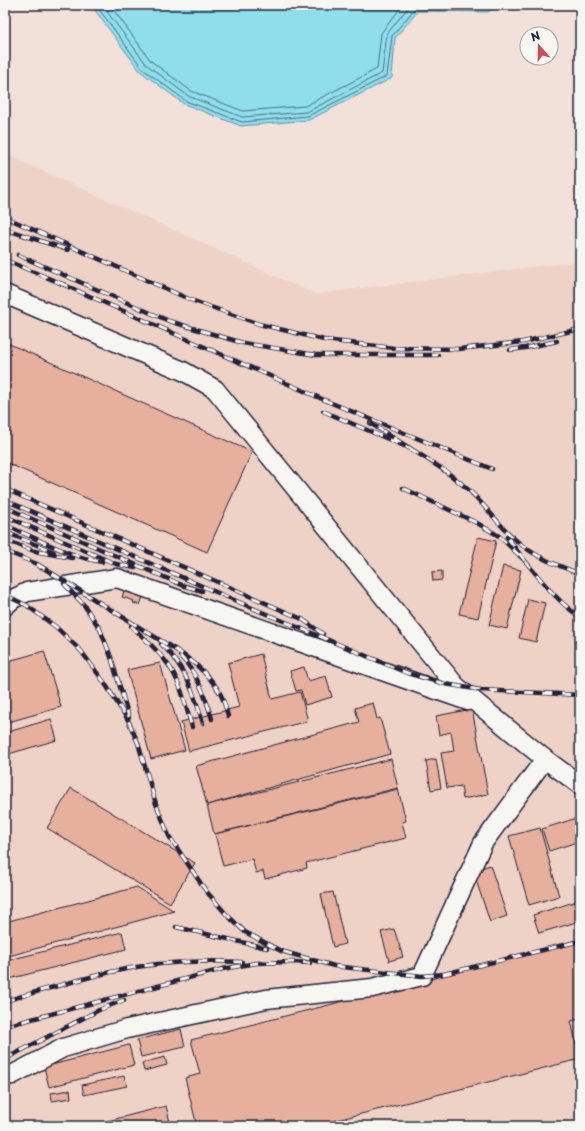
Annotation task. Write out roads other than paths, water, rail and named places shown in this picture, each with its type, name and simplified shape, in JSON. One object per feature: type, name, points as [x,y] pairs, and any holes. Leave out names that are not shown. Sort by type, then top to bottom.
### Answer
[{"type":"lane","points":[[5,294],[183,371],[215,389],[456,686],[545,759],[580,785]]},
{"type":"lane","points":[[5,606],[13,599],[27,592],[117,578],[479,704]]},
{"type":"lane","points":[[5,1076],[12,1075],[63,1048],[127,1029],[266,999],[372,988],[422,976],[483,843],[545,759]]},
{"type":"water","points":[[91,5],[498,5],[488,12],[418,11],[395,38],[392,78],[309,120],[241,126],[184,104],[140,71]]},
{"type":"railway","points":[[5,217],[191,300],[259,324],[324,340],[394,348],[459,349],[523,342],[580,329]]},
{"type":"railway","points":[[5,229],[68,250]]},
{"type":"railway","points":[[18,255],[169,321],[243,343],[316,355],[438,355]]},
{"type":"railway","points":[[5,260],[65,285]]},
{"type":"railway","points":[[60,283],[329,402],[492,469]]},
{"type":"railway","points":[[510,350],[557,341]]},
{"type":"railway","points":[[323,411],[411,449],[370,423]]},
{"type":"railway","points":[[411,449],[444,470],[463,485],[507,532],[523,546],[543,558],[580,574]]},
{"type":"railway","points":[[403,488],[477,523],[499,536],[525,561],[507,537]]},
{"type":"railway","points":[[5,489],[302,619],[323,634]]},
{"type":"railway","points":[[5,500],[257,610],[407,673],[445,684],[481,690],[580,695]]},
{"type":"railway","points":[[5,507],[182,585],[202,591]]},
{"type":"railway","points":[[5,516],[116,564],[135,568]]},
{"type":"railway","points":[[5,525],[77,556],[102,562]]},
{"type":"railway","points":[[5,532],[54,552]]},
{"type":"railway","points":[[5,540],[34,551],[72,558]]},
{"type":"railway","points":[[5,551],[37,564],[41,568]]},
{"type":"railway","points":[[525,561],[557,598],[580,617]]},
{"type":"railway","points":[[37,564],[189,659],[207,675],[217,688],[228,716]]},
{"type":"railway","points":[[64,584],[84,605],[100,629],[111,657],[129,717]]},
{"type":"railway","points":[[5,595],[26,605],[56,627],[81,651],[104,682],[128,720],[138,743],[156,804],[169,836],[206,891],[227,915],[245,932],[281,951],[334,966],[422,976],[444,974],[580,941]]},
{"type":"railway","points":[[131,626],[158,652],[171,669],[181,690],[192,727]]},
{"type":"railway","points":[[161,644],[177,662],[188,680],[203,723]]},
{"type":"railway","points":[[180,656],[192,670],[204,694],[212,719]]},
{"type":"railway","points":[[176,927],[267,948]]},
{"type":"railway","points":[[5,1001],[85,978],[144,966],[176,962],[242,962]]},
{"type":"railway","points":[[5,1026],[223,969],[256,963],[310,963]]},
{"type":"railway","points":[[5,1059],[99,1010],[124,1000]]}]
